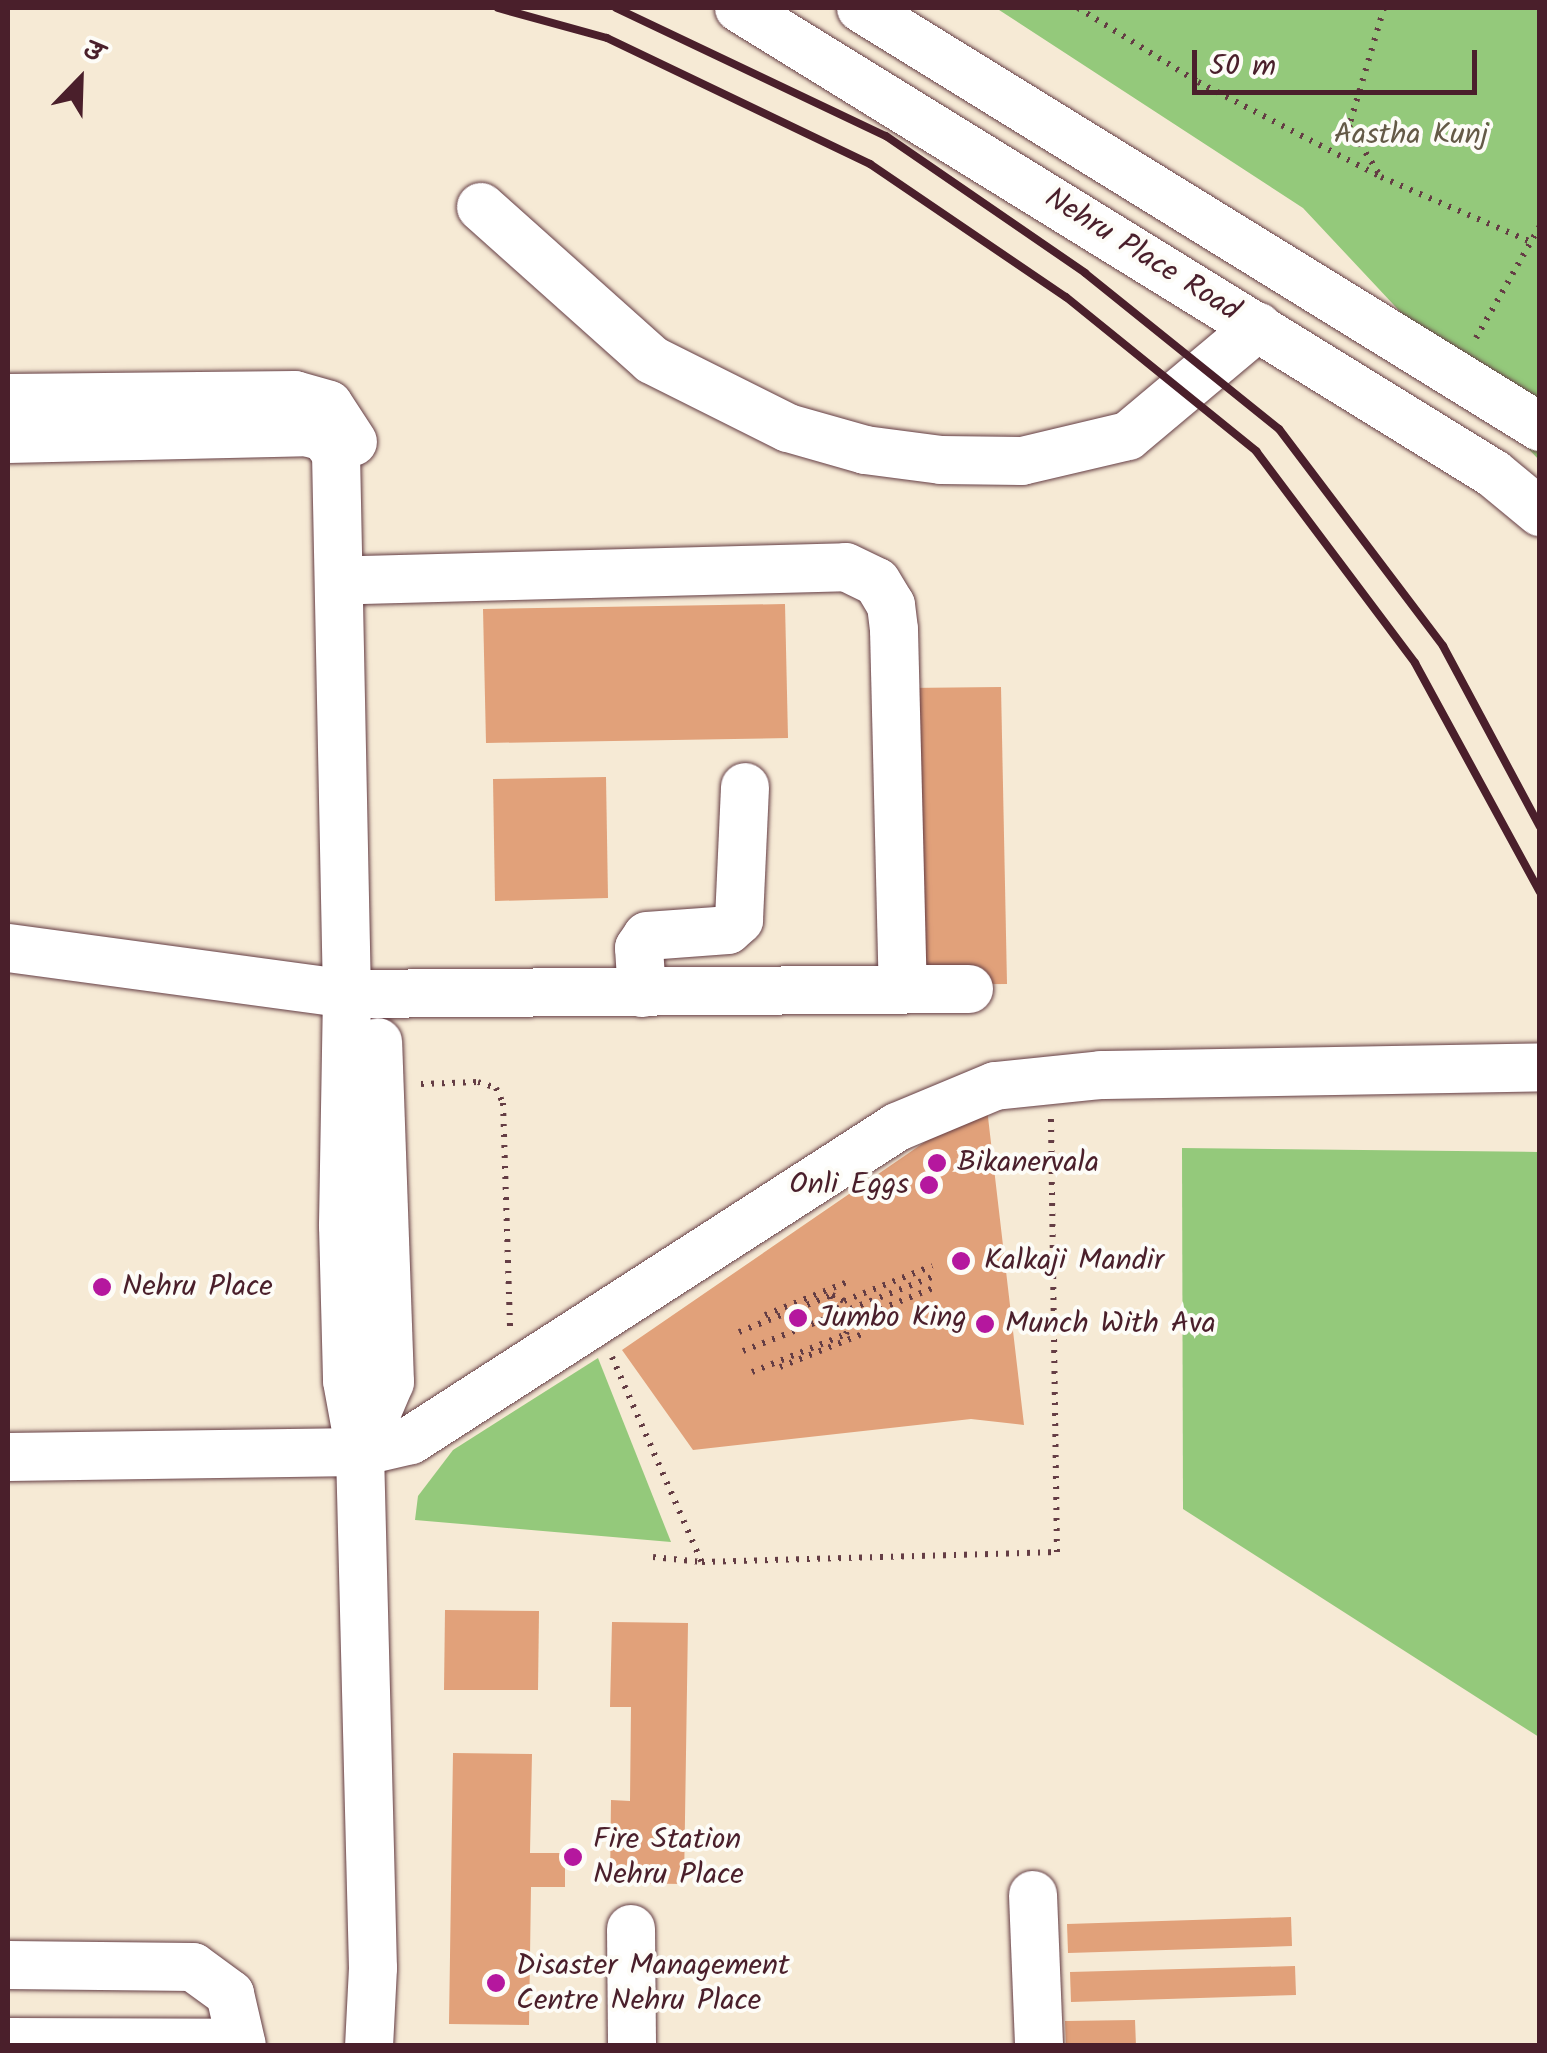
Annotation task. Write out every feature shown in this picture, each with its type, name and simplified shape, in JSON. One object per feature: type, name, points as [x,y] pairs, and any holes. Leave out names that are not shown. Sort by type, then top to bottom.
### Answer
[{"type":"street","name":"Nehru Place Road","points":[[739,8],[1494,474],[1540,512]]},
{"type":"street","points":[[860,8],[1540,427]]},
{"type":"street","points":[[481,207],[652,360],[788,428],[865,450],[941,460],[1022,461],[1128,436],[1258,327]]},
{"type":"street","points":[[8,398],[295,395],[329,405],[347,426],[360,462],[362,995],[342,1226],[347,1381],[360,1452],[374,1968],[369,2046]]},
{"type":"street","points":[[8,439],[306,432],[324,437],[336,453],[362,995],[380,1116],[390,1382],[360,1452]]},
{"type":"street","points":[[362,580],[846,567],[876,582],[891,605],[894,630],[903,989]]},
{"type":"street","points":[[642,992],[639,948],[647,936],[728,930],[739,920],[745,787]]},
{"type":"street","points":[[8,948],[362,995],[969,989]]},
{"type":"street","points":[[8,1457],[360,1452],[411,1440],[594,1316],[898,1127],[952,1099],[1051,1079],[1540,1067]]},
{"type":"street","points":[[1033,1895],[1040,2046]]},
{"type":"street","points":[[631,1929],[632,2046]]},
{"type":"street","points":[[8,1965],[193,1967],[230,1994],[241,2044],[8,2042]]},
{"type":"path","points":[[1078,8],[1198,82],[1381,176],[1531,242]]},
{"type":"path","points":[[1381,176],[1349,126],[1384,8]]},
{"type":"path","points":[[1456,374],[1540,226]]},
{"type":"path","points":[[652,1556],[702,1562],[1058,1552],[1051,1079]]},
{"type":"path","points":[[380,1116],[405,1085],[478,1082],[496,1088],[502,1103],[512,1374]]},
{"type":"path","points":[[739,1332],[829,1296],[844,1301],[932,1266]]},
{"type":"path","points":[[743,1351],[934,1276]]},
{"type":"path","points":[[765,1316],[852,1280]]},
{"type":"path","points":[[752,1372],[842,1335],[851,1322],[938,1286]]},
{"type":"path","points":[[829,1296],[839,1314],[842,1335]]},
{"type":"path","points":[[594,1316],[702,1562]]},
{"type":"path","points":[[780,1367],[867,1332]]},
{"type":"green space","name":"Aastha Kunj","points":[[996,8],[1539,8],[1539,460],[1303,208]]},
{"type":"green space","points":[[1182,1148],[1539,1152],[1539,1737],[1183,1509]]},
{"type":"green space","points":[[598,1358],[671,1542],[415,1520],[418,1496],[453,1450]]},
{"type":"building","points":[[785,604],[788,738],[486,743],[483,609]]},
{"type":"building","points":[[1001,687],[1007,984],[912,985],[906,688]]},
{"type":"building","points":[[606,777],[608,898],[495,901],[493,779]]},
{"type":"building","points":[[986,1100],[1024,1425],[971,1419],[693,1450],[622,1350]]},
{"type":"building","points":[[445,1610],[539,1611],[538,1690],[444,1690]]},
{"type":"building","points":[[612,1622],[688,1623],[684,1884],[610,1883],[611,1800],[630,1801],[631,1707],[610,1707]]},
{"type":"building","points":[[453,1753],[532,1754],[530,1853],[565,1853],[565,1887],[531,1887],[529,2025],[449,2024]]},
{"type":"building","points":[[1291,1917],[1292,1946],[1068,1953],[1067,1924]]},
{"type":"building","points":[[1295,1966],[1296,1995],[1071,2002],[1070,1972]]},
{"type":"building","points":[[1135,2020],[1136,2046],[1066,2046],[1065,2021]]},
{"type":"railway","points":[[498,8],[607,38],[870,164],[1066,297],[1256,451],[1415,663],[1540,892]]},
{"type":"railway","points":[[616,8],[886,136],[1085,273],[1279,429],[1443,646],[1540,827]]},
{"type":"place","name":"Bikanervala","points":[[937,1163]]},
{"type":"place","name":"Onli Eggs","points":[[929,1185]]},
{"type":"place","name":"Kalkaji Mandir","points":[[961,1261]]},
{"type":"place","name":"Nehru Place","points":[[102,1287]]},
{"type":"place","name":"Jumbo King","points":[[798,1318]]},
{"type":"place","name":"Munch With Ava","points":[[985,1324]]},
{"type":"place","name":"Fire Station Nehru Place","points":[[573,1857]]},
{"type":"place","name":"Disaster Management Centre Nehru Place","points":[[496,1983]]}]
